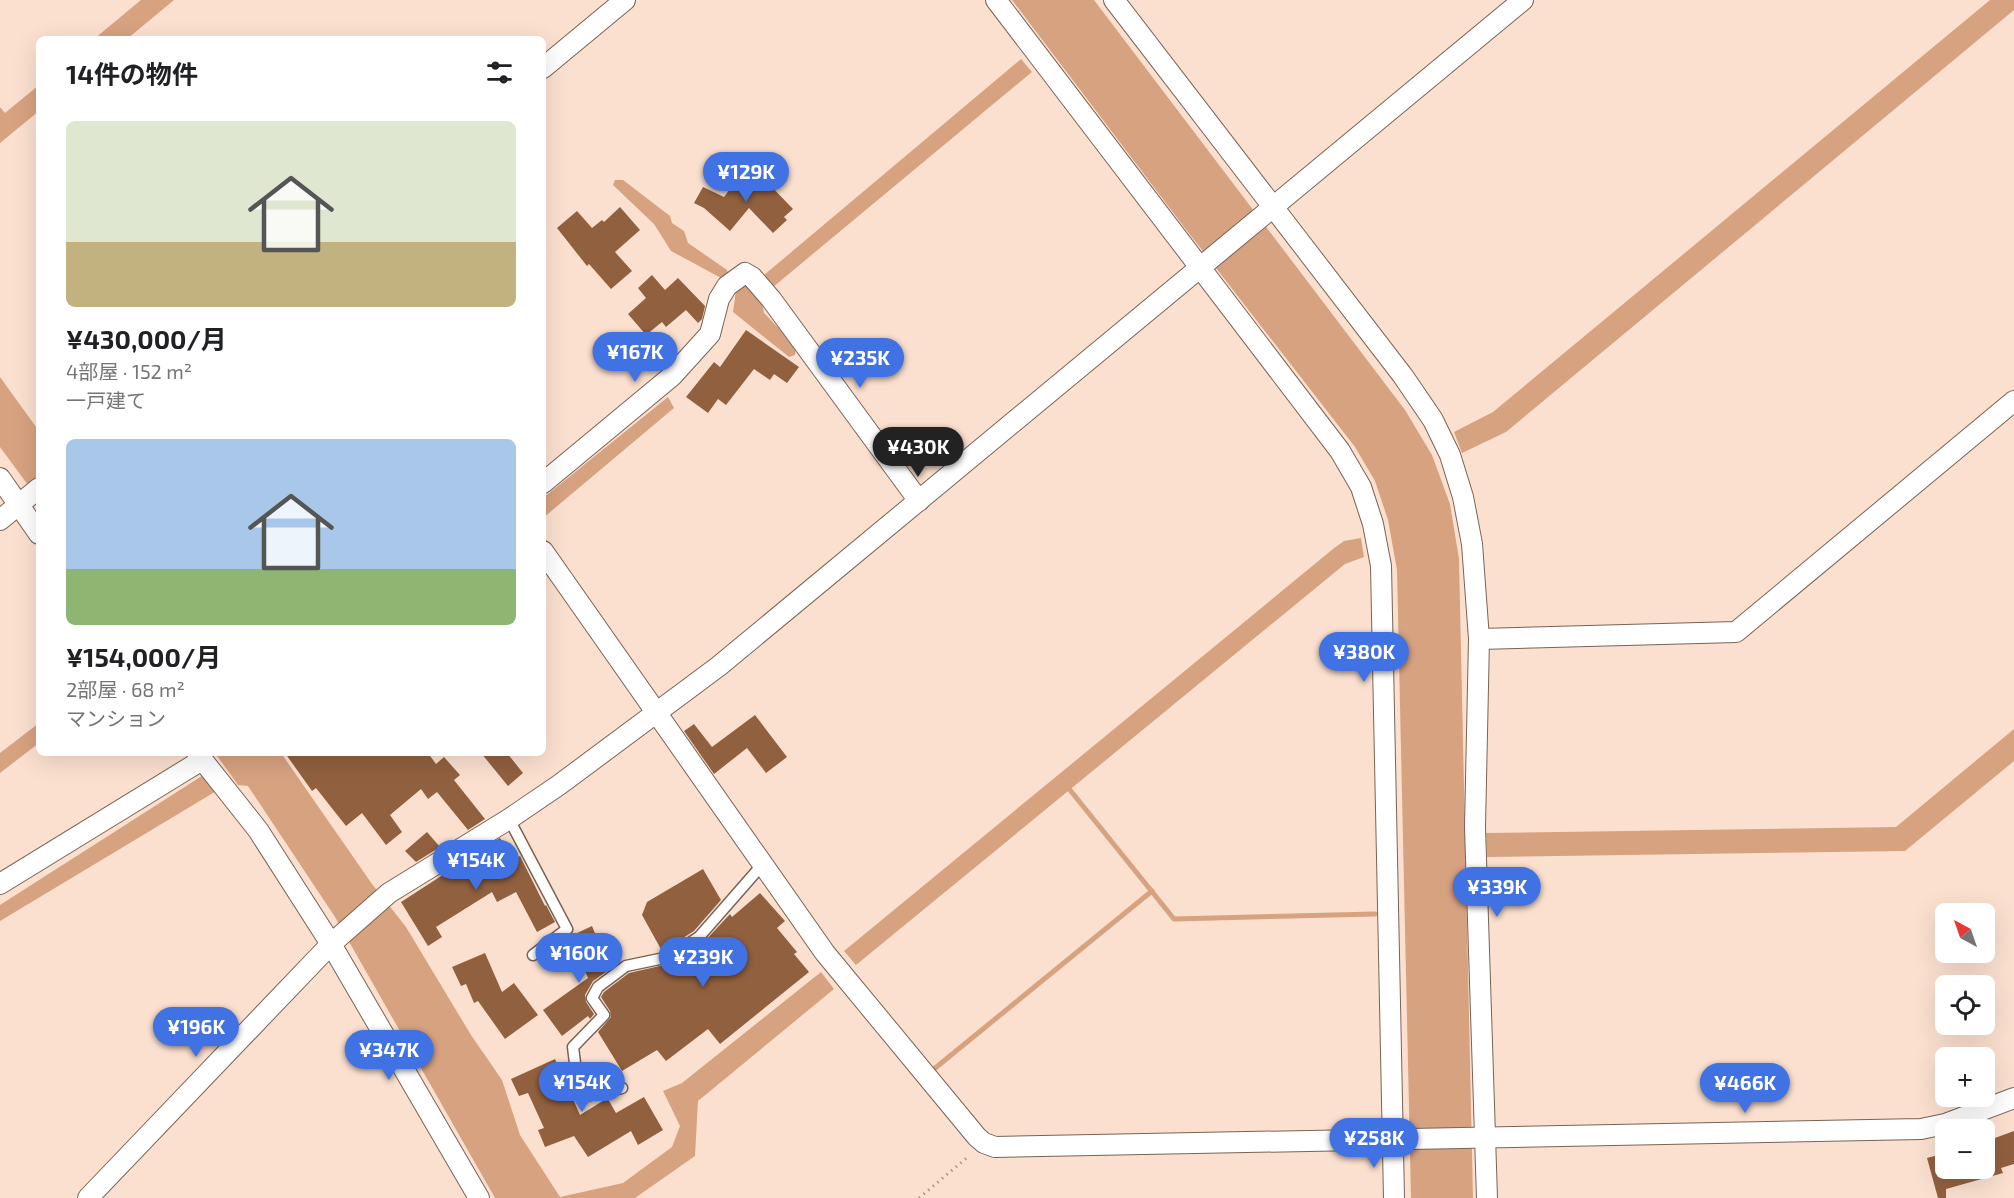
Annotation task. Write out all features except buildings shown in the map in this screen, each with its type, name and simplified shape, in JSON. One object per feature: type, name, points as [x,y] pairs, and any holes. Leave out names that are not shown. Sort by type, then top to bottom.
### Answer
[{"type":"street","points":[[546,66],[625,0]]},
{"type":"street","points":[[996,0],[1204,265],[1340,451],[1361,487],[1373,524],[1381,566],[1396,1140],[1394,1198]]},
{"type":"street","points":[[1114,0],[1267,212],[1403,376],[1433,420],[1450,456],[1463,497],[1472,543],[1479,639],[1475,827],[1481,1138],[1487,1198]]},
{"type":"street","points":[[88,1198],[335,941],[389,893],[559,785],[719,666],[1522,0]]},
{"type":"street","points":[[546,481],[672,376],[710,334],[719,299],[738,280],[771,299],[919,501]]},
{"type":"street","points":[[1479,639],[1736,632],[2014,401]]},
{"type":"street","points":[[0,478],[29,496],[36,523]]},
{"type":"street","points":[[0,520],[29,496]]},
{"type":"street","points":[[546,555],[825,953],[984,1143],[995,1147],[1921,1129],[1945,1124],[2014,1098]]},
{"type":"street","points":[[0,884],[199,756],[258,830],[335,941],[479,1198]]},
{"type":"lane","points":[[508,819],[567,929],[533,955]]},
{"type":"lane","points":[[622,1088],[590,1095],[576,1071],[573,1047],[604,1015],[592,998],[598,987],[626,966],[669,957],[699,937],[762,865]]},
{"type":"path","points":[[919,1198],[984,1143]]},
{"type":"shaded area","points":[[141,0],[174,0],[131,36],[98,36]]},
{"type":"shaded area","points":[[1012,0],[1094,0],[1405,410],[1432,455],[1450,504],[1459,559],[1473,1198],[1411,1198],[1397,570],[1388,520],[1375,481],[1355,447]]},
{"type":"shaded area","points":[[1990,0],[2014,0],[2014,10],[1506,432],[1462,453],[1454,432],[1493,412]]},
{"type":"shaded area","points":[[1021,59],[1032,72],[761,297],[764,313],[796,346],[795,355],[789,357],[733,312],[736,290],[723,279],[671,251],[654,224],[613,185],[615,180],[623,180],[670,216],[672,223],[684,231],[688,243],[727,270],[733,279],[751,286]]},
{"type":"shaded area","points":[[36,87],[36,113],[0,143],[0,107],[5,113]]},
{"type":"shaded area","points":[[0,377],[36,427],[36,496],[0,447]]},
{"type":"shaded area","points":[[668,397],[674,408],[546,515],[546,496]]},
{"type":"shaded area","points":[[1361,538],[1364,557],[1345,564],[856,965],[844,951],[1333,549],[1344,541]]},
{"type":"shaded area","points":[[36,725],[36,745],[0,773],[0,753]]},
{"type":"shaded area","points":[[2014,729],[2014,761],[1905,851],[1487,857],[1486,833],[1896,827]]},
{"type":"shaded area","points":[[217,756],[283,756],[372,884],[406,927],[471,1035],[502,1080],[520,1135],[560,1197],[623,1183],[672,1147],[680,1126],[663,1091],[682,1083],[821,972],[834,989],[698,1101],[695,1156],[635,1198],[495,1198],[335,917],[248,786],[238,785]]},
{"type":"shaded area","points":[[205,774],[218,790],[0,921],[0,905]]},
{"type":"waterway","points":[[1066,785],[1174,919],[1375,914]]},
{"type":"waterway","points":[[934,1069],[1152,891]]}]
